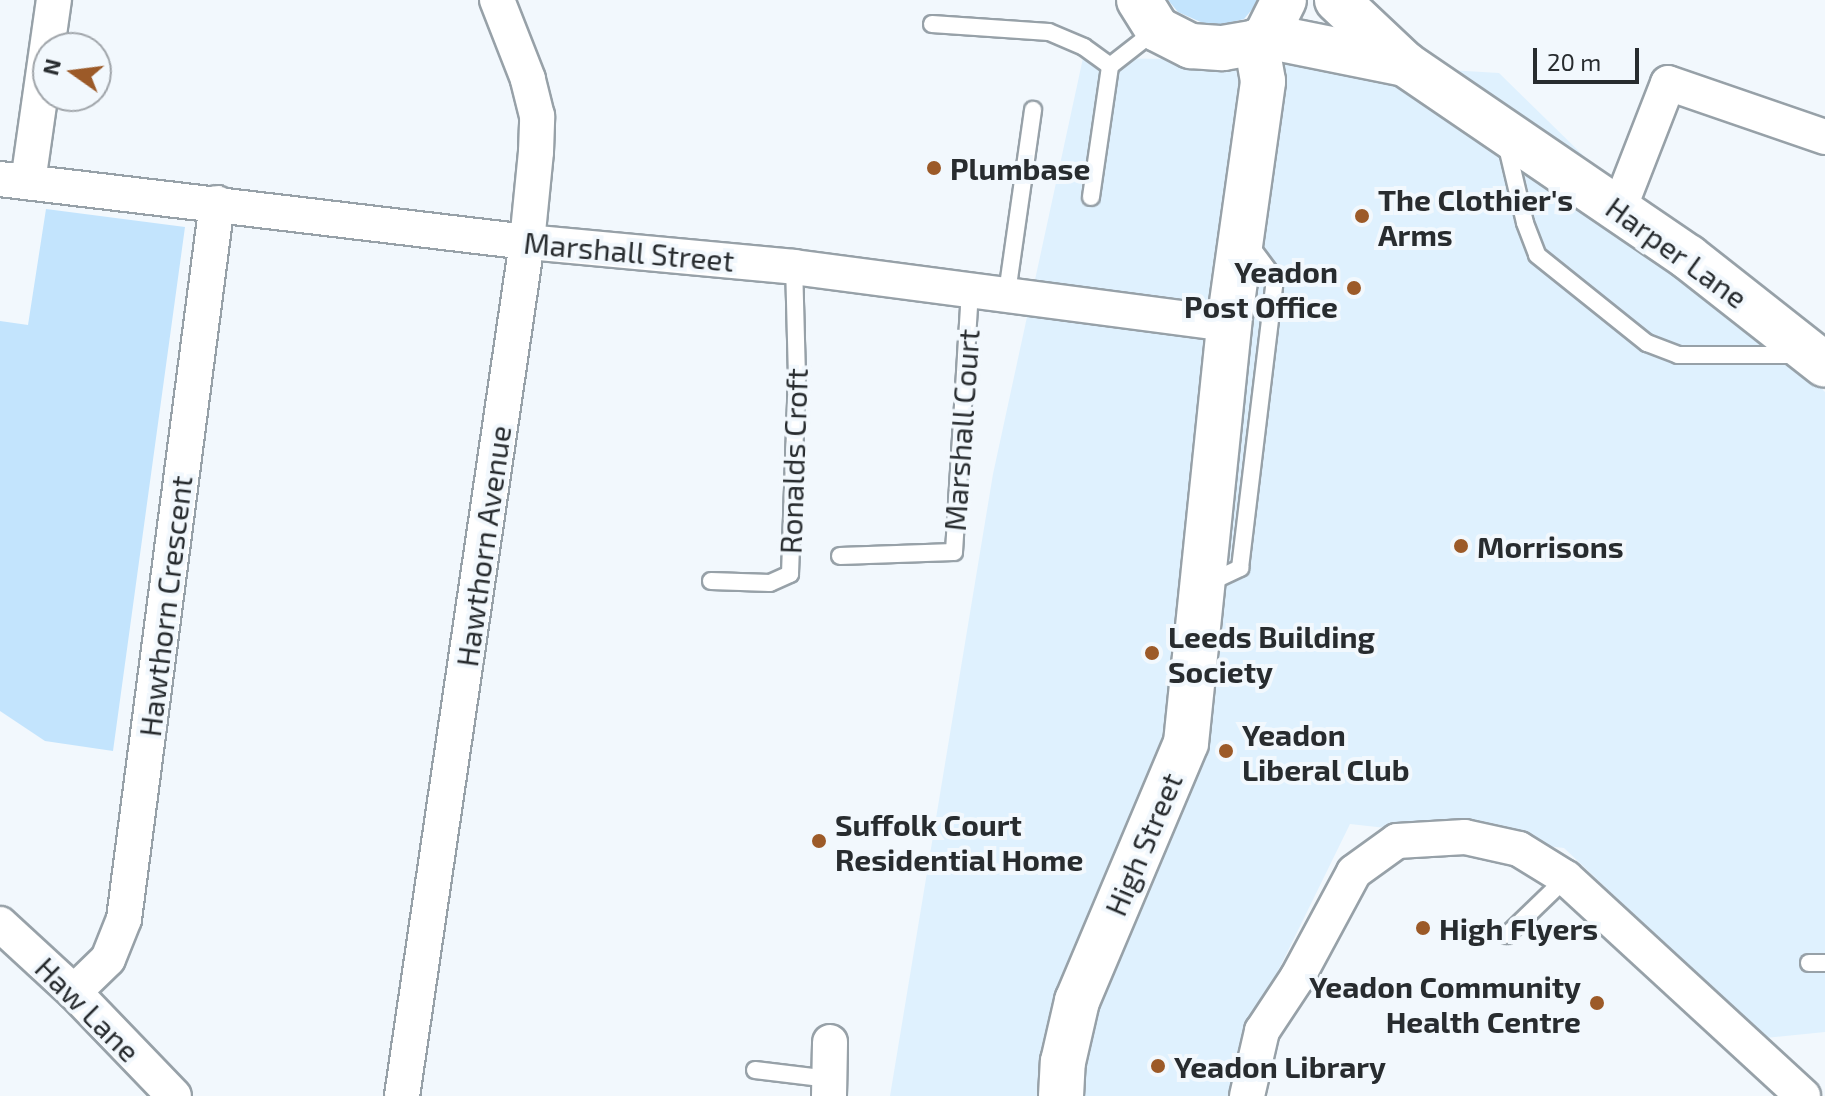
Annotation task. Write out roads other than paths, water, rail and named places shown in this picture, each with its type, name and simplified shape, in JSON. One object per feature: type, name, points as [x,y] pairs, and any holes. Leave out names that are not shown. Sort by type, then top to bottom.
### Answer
[{"type":"street","name":"Marshall Street","points":[[54,0],[14,180],[527,242],[794,267],[1229,324]]},
{"type":"street","name":"Hawthorn Avenue","points":[[402,1096],[527,242],[537,116],[528,79],[497,0]]},
{"type":"street","name":"Harper Lane","points":[[1337,0],[1405,64],[1688,257],[1820,360]]},
{"type":"street","points":[[1148,14],[1191,46],[1223,48],[1269,26]]},
{"type":"street","name":"Harper Lane","points":[[1269,26],[1405,64]]},
{"type":"street","name":"High Street","points":[[1061,1096],[1063,1062],[1077,1001],[1186,743],[1229,324],[1269,26]]},
{"type":"street","points":[[1619,209],[1668,83],[1825,137]]},
{"type":"street","name":"Hawthorn Crescent","points":[[74,992],[108,959],[124,919],[217,203]]},
{"type":"street","points":[[1247,1096],[1262,1031],[1297,978],[1354,872],[1397,841],[1465,837],[1519,849],[1566,878],[1803,1096]]},
{"type":"street","name":"Haw Lane","points":[[0,924],[74,992],[174,1096]]},
{"type":"street","points":[[829,1088],[830,1042]]},
{"type":"lane","points":[[1091,197],[1110,66],[1148,14]]},
{"type":"lane","points":[[932,24],[1049,32],[1084,47],[1110,66]]},
{"type":"lane","points":[[1007,293],[1033,110]]},
{"type":"lane","points":[[1502,128],[1525,223],[1537,255],[1647,343],[1678,355],[1820,360]]},
{"type":"lane","points":[[1203,586],[1240,568],[1275,279],[1240,233]]},
{"type":"lane","name":"Ronalds Croft","points":[[711,581],[770,583],[790,574],[797,378],[794,267]]},
{"type":"lane","name":"Marshall Court","points":[[840,556],[954,552],[970,289]]},
{"type":"lane","points":[[1507,935],[1566,878]]},
{"type":"lane","points":[[755,1070],[829,1088]]},
{"type":"place","name":"Plumbase","points":[[934,168]]},
{"type":"place","name":"The Clothier's Arms","points":[[1362,216]]},
{"type":"place","name":"Yeadon Post Office","points":[[1354,288]]},
{"type":"place","name":"Morrisons","points":[[1461,546]]},
{"type":"place","name":"Leeds Building Society","points":[[1152,653]]},
{"type":"place","name":"Yeadon Liberal Club","points":[[1226,751]]},
{"type":"place","name":"Suffolk Court Residential Home","points":[[819,841]]},
{"type":"place","name":"High Flyers","points":[[1423,928]]},
{"type":"place","name":"Yeadon Community Health Centre","points":[[1597,1003]]},
{"type":"place","name":"Yeadon Library","points":[[1158,1066]]}]
